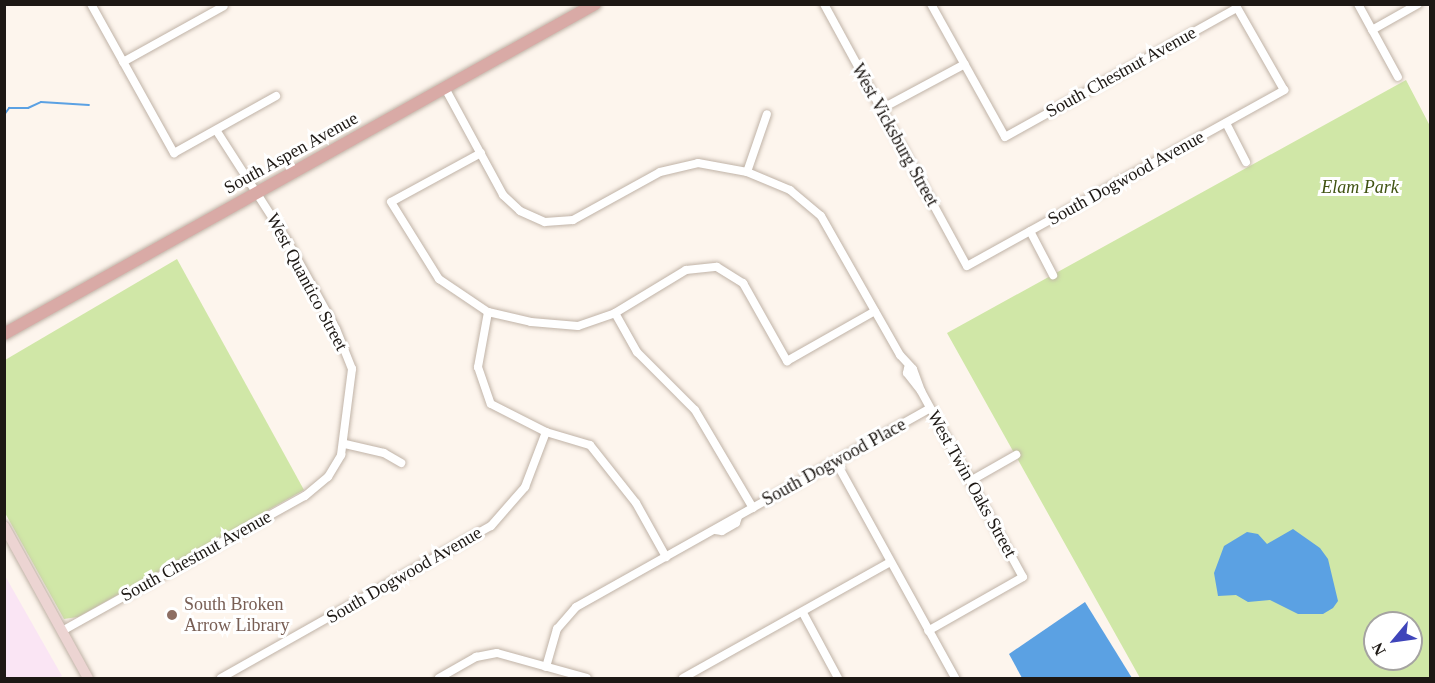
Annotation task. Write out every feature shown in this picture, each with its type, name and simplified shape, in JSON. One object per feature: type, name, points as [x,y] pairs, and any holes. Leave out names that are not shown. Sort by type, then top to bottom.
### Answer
[{"type":"main road","name":"South Aspen Avenue","points":[[4,334],[595,4]]},
{"type":"street","points":[[91,4],[174,153],[276,96]]},
{"type":"street","name":"West Vicksburg Street","points":[[824,4],[967,266]]},
{"type":"street","points":[[881,109],[964,64],[931,4]]},
{"type":"street","points":[[1358,4],[1398,77]]},
{"type":"street","points":[[1372,30],[1418,4]]},
{"type":"street","points":[[123,62],[225,6]]},
{"type":"street","name":"South Chestnut Avenue","points":[[964,64],[1005,137],[1236,6]]},
{"type":"street","name":"South Dogwood Avenue","points":[[967,266],[1284,90],[1236,6]]},
{"type":"street","name":"West Twin Oaks Street","points":[[445,88],[503,195],[520,212],[545,222],[573,220],[660,172],[698,163],[747,172],[790,190],[821,216],[908,368],[907,373],[921,392],[972,480],[1023,577],[928,631]]},
{"type":"street","points":[[747,172],[767,114]]},
{"type":"street","points":[[1226,123],[1246,162]]},
{"type":"street","name":"West Quantico Street","points":[[216,130],[336,329],[352,370],[345,444],[328,477]]},
{"type":"street","points":[[480,153],[391,202],[439,279],[488,312],[531,322],[578,326],[615,313],[686,270],[717,267],[743,283],[787,361],[875,311]]},
{"type":"street","points":[[1030,231],[1053,275]]},
{"type":"street","points":[[488,312],[478,367],[491,404],[546,432],[590,445],[636,503],[666,557]]},
{"type":"street","points":[[615,313],[637,352],[695,410],[753,508]]},
{"type":"street","name":"South Dogwood Place","points":[[546,667],[557,629],[576,607],[716,530],[732,516],[738,517],[930,408]]},
{"type":"street","name":"South Dogwood Avenue","points":[[221,678],[491,526],[525,487],[546,432]]},
{"type":"street","points":[[345,444],[384,453],[402,463]]},
{"type":"street","points":[[972,480],[1016,455]]},
{"type":"street","points":[[836,462],[889,563],[955,678]]},
{"type":"street","name":"South Chestnut Avenue","points":[[62,631],[305,496],[328,477]]},
{"type":"street","points":[[4,526],[88,678]]},
{"type":"street","points":[[683,678],[889,563]]},
{"type":"street","points":[[803,613],[838,678]]},
{"type":"street","points":[[439,678],[476,657],[496,653],[587,678]]},
{"type":"shaded area","points":[[4,574],[62,676],[57,678],[5,678]]},
{"type":"green space","name":"Elam Park","points":[[1406,80],[1430,126],[1430,678],[1140,678],[947,333]]},
{"type":"green space","points":[[177,259],[304,490],[78,617],[64,619],[5,513],[5,360]]},
{"type":"water","points":[[1293,529],[1320,548],[1328,559],[1338,601],[1333,608],[1323,614],[1298,614],[1270,600],[1248,602],[1236,595],[1218,596],[1214,573],[1224,546],[1247,532],[1258,534],[1267,544]]},
{"type":"water","points":[[1085,602],[1132,678],[1022,678],[1009,654]]},
{"type":"waterway","points":[[4,115],[9,108],[28,108],[41,102],[89,105]]},
{"type":"place","name":"South Broken Arrow Library","points":[[172,615]]}]
